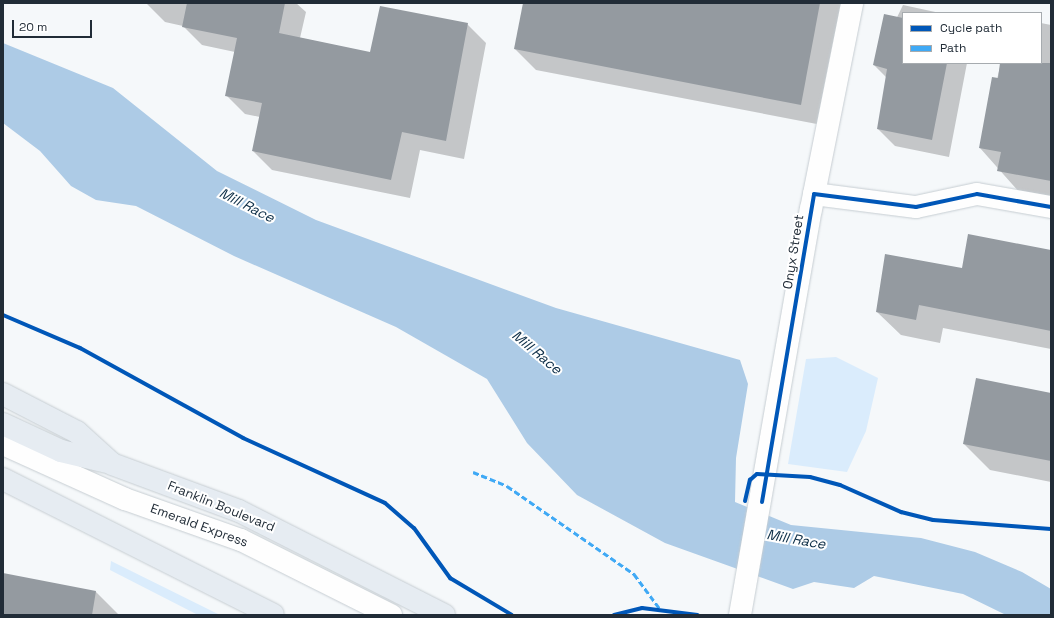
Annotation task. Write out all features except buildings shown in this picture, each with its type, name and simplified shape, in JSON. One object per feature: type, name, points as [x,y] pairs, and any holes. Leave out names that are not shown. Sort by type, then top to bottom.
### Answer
[{"type":"main road","name":"Franklin Boulevard","points":[[3,394],[77,432],[112,464],[239,511],[444,615]]},
{"type":"main road","points":[[3,424],[60,451],[112,464]]},
{"type":"main road","points":[[3,479],[273,615]]},
{"type":"street","name":"Onyx Street","points":[[741,614],[762,502],[814,194],[852,3]]},
{"type":"street","points":[[814,194],[916,208],[978,194],[1051,207]]},
{"type":"street","name":"Emerald Express","points":[[3,444],[125,499],[248,543],[392,615]]},
{"type":"shaded area","points":[[836,357],[878,378],[866,431],[847,472],[788,464],[806,359]]},
{"type":"shaded area","points":[[111,561],[220,615],[198,615],[110,570]]},
{"type":"water","name":"Mill Race","points":[[3,43],[113,88],[217,171],[316,220],[556,308],[740,360],[748,384],[736,458],[735,502],[791,525],[921,538],[975,552],[1022,572],[1051,589],[1051,615],[1006,615],[963,594],[874,576],[854,588],[814,582],[793,589],[665,543],[577,495],[527,443],[487,379],[396,327],[234,256],[136,206],[96,200],[71,186],[40,151],[3,123]]},
{"type":"marked path","points":[[473,472],[507,486],[634,574],[660,609]]},
{"type":"cycle path","points":[[762,502],[814,194],[916,207],[977,194],[1051,207]]},
{"type":"cycle path","points":[[3,315],[80,348],[243,438],[385,503],[414,528],[450,578],[512,615]]},
{"type":"cycle path","points":[[745,501],[750,480],[757,474],[810,477],[840,485],[901,512],[933,520],[1051,529]]},
{"type":"cycle path","points":[[614,615],[642,608],[698,615]]}]
